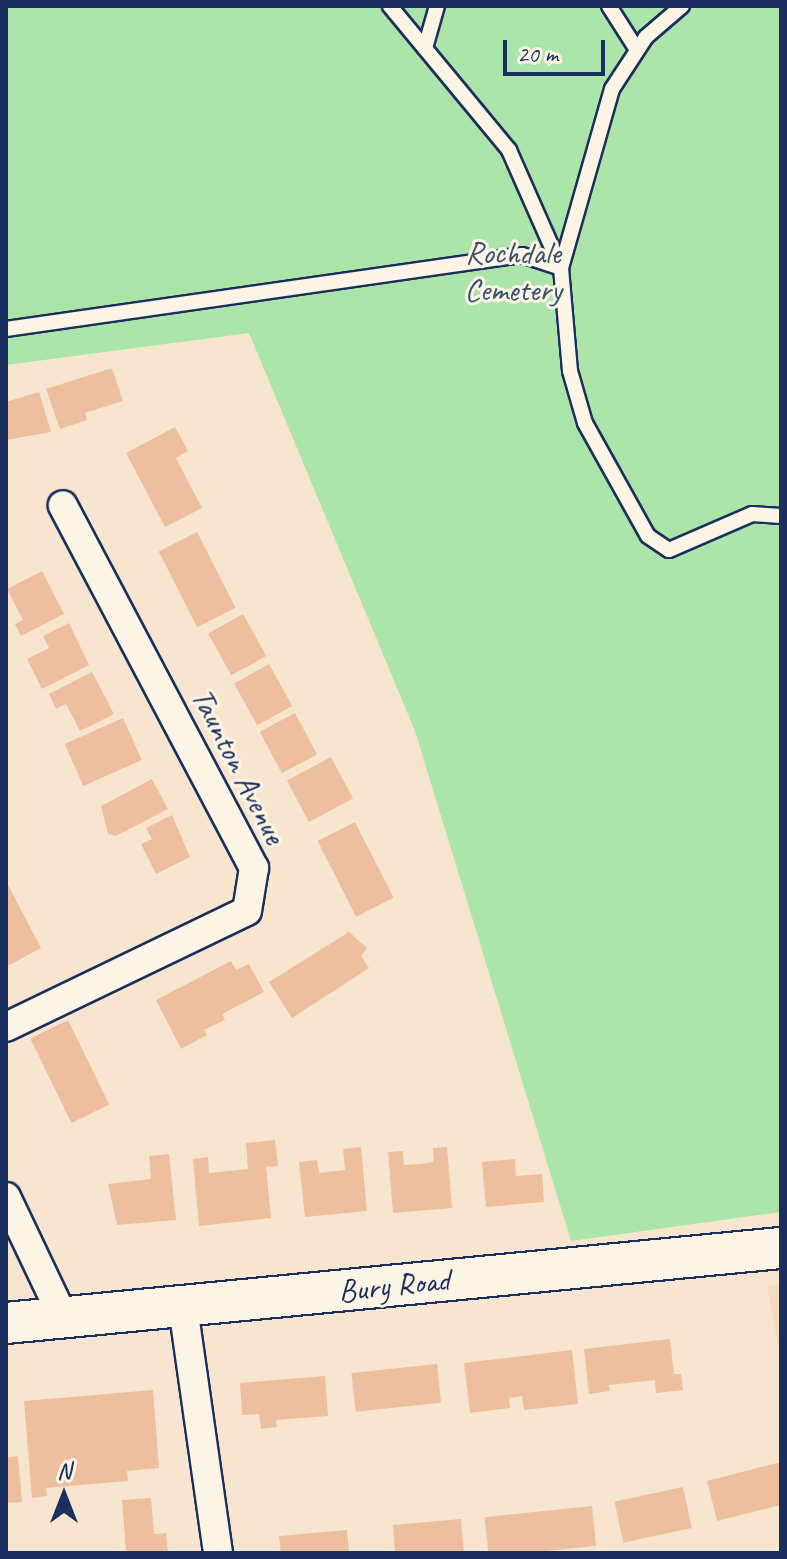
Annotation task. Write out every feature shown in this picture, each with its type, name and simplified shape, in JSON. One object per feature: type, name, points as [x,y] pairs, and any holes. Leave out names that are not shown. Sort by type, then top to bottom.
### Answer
[{"type":"main road","name":"Bury Road","points":[[6,1323],[781,1248]]},
{"type":"street","name":"Taunton Avenue","points":[[6,1027],[247,911],[254,868],[63,505]]},
{"type":"street","points":[[6,1197],[64,1319]]},
{"type":"street","points":[[183,1307],[218,1553]]},
{"type":"lane","points":[[390,6],[509,150],[561,268],[570,371],[585,423],[648,536],[669,550],[752,514],[781,516]]},
{"type":"lane","points":[[425,48],[437,6]]},
{"type":"lane","points":[[609,6],[637,50]]},
{"type":"lane","points":[[561,268],[612,89],[637,50],[682,6]]},
{"type":"lane","points":[[6,329],[522,255],[561,268]]},
{"type":"shaded area","points":[[781,1284],[781,1361],[767,1286]]},
{"type":"green space","name":"Rochdale Cemetery","points":[[6,6],[781,6],[781,1212],[571,1241],[415,731],[249,333],[6,365]]},
{"type":"building","points":[[112,368],[123,401],[85,413],[87,420],[60,429],[46,389]]},
{"type":"building","points":[[39,392],[51,432],[6,440],[6,402]]},
{"type":"building","points":[[175,427],[188,451],[176,458],[202,508],[165,527],[126,453]]},
{"type":"building","points":[[197,532],[236,608],[197,627],[159,552]]},
{"type":"building","points":[[42,571],[64,614],[21,636],[15,624],[23,620],[7,589]]},
{"type":"building","points":[[243,614],[266,656],[231,675],[208,633]]},
{"type":"building","points":[[69,623],[89,665],[42,689],[27,659],[49,648],[43,636]]},
{"type":"building","points":[[269,664],[292,706],[257,725],[234,683]]},
{"type":"building","points":[[92,672],[114,714],[80,731],[66,704],[56,709],[49,694]]},
{"type":"building","points":[[295,713],[317,754],[282,773],[260,732]]},
{"type":"building","points":[[123,718],[142,760],[83,786],[65,744]]},
{"type":"building","points":[[331,757],[353,798],[309,822],[287,780]]},
{"type":"building","points":[[152,779],[168,809],[116,836],[108,834],[101,806]]},
{"type":"building","points":[[172,815],[190,857],[156,874],[141,844],[152,839],[146,828]]},
{"type":"building","points":[[355,822],[394,898],[356,917],[318,841]]},
{"type":"building","points":[[6,881],[41,948],[6,967]]},
{"type":"building","points":[[349,932],[367,948],[361,956],[369,968],[292,1018],[269,982]]},
{"type":"building","points":[[231,961],[236,970],[249,964],[264,992],[222,1014],[225,1020],[204,1030],[207,1035],[181,1049],[156,1000]]},
{"type":"building","points":[[68,1020],[109,1104],[71,1123],[30,1038]]},
{"type":"building","points":[[275,1140],[278,1166],[266,1167],[271,1218],[199,1226],[193,1159],[208,1157],[209,1173],[248,1169],[246,1143]]},
{"type":"building","points":[[361,1147],[367,1211],[305,1217],[299,1162],[317,1160],[319,1173],[345,1170],[343,1149]]},
{"type":"building","points":[[447,1147],[452,1208],[393,1213],[388,1152],[403,1151],[404,1165],[419,1164],[434,1162],[433,1148]]},
{"type":"building","points":[[169,1154],[176,1220],[117,1225],[108,1184],[151,1179],[149,1156]]},
{"type":"building","points":[[515,1159],[516,1176],[542,1174],[544,1202],[486,1207],[482,1162]]},
{"type":"building","points":[[670,1339],[674,1374],[681,1374],[683,1390],[656,1393],[655,1380],[609,1385],[610,1391],[589,1394],[584,1349]]},
{"type":"building","points":[[572,1350],[578,1404],[524,1410],[522,1396],[509,1398],[510,1408],[470,1413],[464,1363]]},
{"type":"building","points":[[437,1364],[441,1403],[356,1412],[351,1373]]},
{"type":"building","points":[[325,1376],[328,1416],[276,1420],[277,1427],[261,1429],[259,1414],[242,1415],[240,1383]]},
{"type":"building","points":[[153,1390],[159,1468],[127,1471],[128,1481],[46,1488],[47,1496],[32,1498],[24,1401]]},
{"type":"building","points":[[18,1456],[22,1502],[6,1503],[6,1458]]},
{"type":"building","points":[[781,1462],[781,1505],[717,1521],[707,1481]]},
{"type":"building","points":[[683,1487],[692,1528],[623,1543],[615,1502]]},
{"type":"building","points":[[151,1498],[154,1534],[166,1533],[168,1553],[126,1553],[122,1500]]},
{"type":"building","points":[[592,1506],[596,1546],[527,1553],[488,1553],[485,1517]]},
{"type":"building","points":[[461,1519],[464,1553],[395,1553],[393,1525]]},
{"type":"building","points":[[347,1530],[349,1553],[281,1553],[279,1536]]}]
